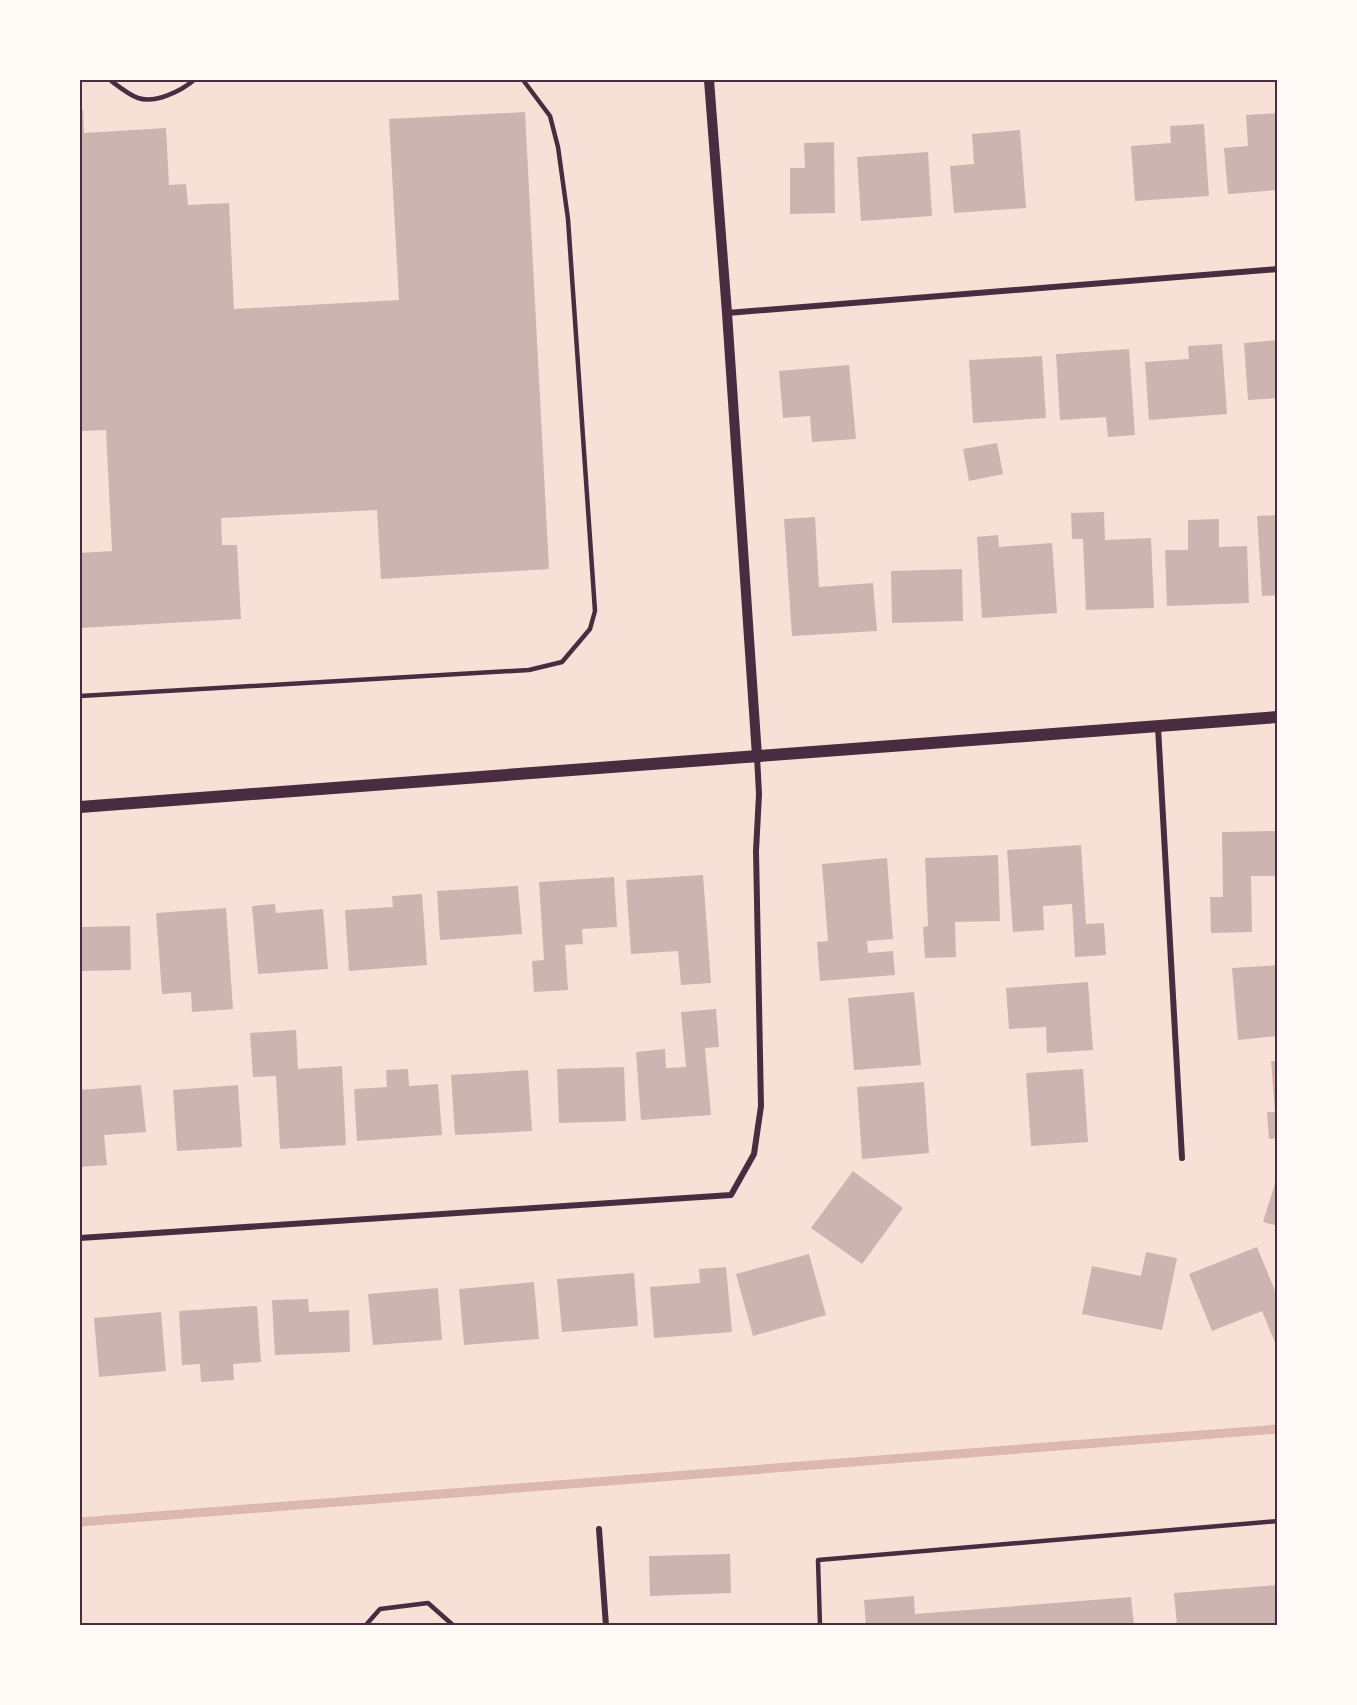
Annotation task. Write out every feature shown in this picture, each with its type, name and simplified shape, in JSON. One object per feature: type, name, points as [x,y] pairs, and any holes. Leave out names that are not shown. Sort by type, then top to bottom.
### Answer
[{"type":"main road","points":[[80,807],[1278,717]]},
{"type":"street","points":[[80,1238],[731,1195],[754,1154],[761,1106],[756,851],[759,794],[709,80]]},
{"type":"street","points":[[727,313],[1278,268]]},
{"type":"street","points":[[1158,727],[1182,1158]]},
{"type":"street","points":[[599,1529],[606,1626]]},
{"type":"lane","points":[[110,80],[139,99],[164,97],[194,80]]},
{"type":"lane","points":[[80,696],[529,670],[562,662],[590,629],[595,611],[568,219],[558,147],[550,116],[523,80]]},
{"type":"lane","points":[[820,1626],[818,1560],[1278,1521]]},
{"type":"lane","points":[[365,1626],[380,1610],[428,1604],[454,1626]]},
{"type":"building","points":[[80,110],[83,110],[84,133],[166,128],[169,185],[186,184],[188,205],[229,203],[234,309],[399,300],[389,119],[525,112],[549,569],[381,579],[377,510],[221,518],[222,545],[237,545],[241,619],[80,628],[80,553],[112,551],[106,430],[80,431]]},
{"type":"building","points":[[1278,113],[1278,190],[1228,194],[1224,148],[1248,146],[1246,115]]},
{"type":"building","points":[[1204,124],[1209,196],[1135,201],[1131,146],[1171,143],[1170,126]]},
{"type":"building","points":[[1020,130],[1026,208],[954,213],[950,166],[974,164],[972,134]]},
{"type":"building","points":[[834,142],[835,213],[790,214],[790,168],[805,168],[804,143]]},
{"type":"building","points":[[928,152],[932,216],[861,221],[857,157]]},
{"type":"building","points":[[1278,340],[1278,398],[1248,400],[1244,343]]},
{"type":"building","points":[[1222,344],[1227,414],[1149,420],[1145,362],[1189,359],[1188,346]]},
{"type":"building","points":[[1129,349],[1135,435],[1108,437],[1106,417],[1060,420],[1056,354]]},
{"type":"building","points":[[1042,356],[1046,418],[973,423],[969,360]]},
{"type":"building","points":[[849,365],[856,439],[812,442],[810,416],[783,418],[779,371]]},
{"type":"building","points":[[997,443],[1003,474],[969,481],[963,449]]},
{"type":"building","points":[[1104,512],[1105,540],[1151,538],[1154,608],[1086,610],[1083,539],[1072,539],[1071,513]]},
{"type":"building","points":[[1278,515],[1278,595],[1262,596],[1257,516]]},
{"type":"building","points":[[815,517],[819,587],[873,583],[877,631],[792,636],[784,519]]},
{"type":"building","points":[[1219,519],[1219,547],[1247,546],[1249,603],[1167,606],[1165,550],[1188,550],[1188,520]]},
{"type":"building","points":[[998,535],[999,547],[1052,543],[1057,613],[982,618],[977,537]]},
{"type":"building","points":[[962,569],[963,621],[892,623],[891,571]]},
{"type":"building","points":[[1278,831],[1278,876],[1251,876],[1252,932],[1211,933],[1210,897],[1223,897],[1222,832]]},
{"type":"building","points":[[1081,845],[1086,924],[1104,923],[1106,955],[1075,957],[1072,904],[1043,906],[1044,930],[1013,932],[1007,850]]},
{"type":"building","points":[[998,855],[1000,921],[955,922],[956,957],[925,958],[923,927],[928,926],[925,858]]},
{"type":"building","points":[[887,858],[893,939],[867,941],[868,953],[893,951],[895,975],[820,981],[817,942],[828,941],[822,864]]},
{"type":"building","points":[[703,875],[711,983],[681,985],[678,951],[631,954],[626,880]]},
{"type":"building","points":[[614,877],[617,927],[582,929],[583,944],[565,945],[568,990],[534,992],[532,961],[544,960],[539,882]]},
{"type":"building","points":[[518,886],[522,934],[440,940],[437,891]]},
{"type":"building","points":[[422,894],[427,965],[349,971],[345,910],[393,907],[392,896]]},
{"type":"building","points":[[275,904],[276,913],[323,909],[328,969],[258,974],[252,906]]},
{"type":"building","points":[[226,908],[233,1009],[192,1012],[191,992],[162,994],[156,913]]},
{"type":"building","points":[[130,926],[131,970],[80,971],[80,927]]},
{"type":"building","points":[[1278,965],[1278,1036],[1238,1040],[1232,968]]},
{"type":"building","points":[[1088,982],[1093,1050],[1047,1053],[1046,1027],[1009,1029],[1006,988]]},
{"type":"building","points":[[914,992],[921,1065],[854,1070],[848,998]]},
{"type":"building","points":[[716,1009],[719,1047],[705,1048],[711,1115],[641,1120],[636,1052],[665,1049],[666,1068],[686,1067],[681,1012]]},
{"type":"building","points":[[296,1030],[298,1069],[342,1066],[346,1145],[280,1149],[276,1076],[253,1077],[250,1033]]},
{"type":"building","points":[[1271,1061],[1278,1061],[1278,1138],[1269,1139],[1267,1112],[1275,1112]]},
{"type":"building","points":[[624,1067],[626,1121],[559,1123],[557,1069]]},
{"type":"building","points":[[408,1069],[409,1086],[438,1084],[442,1135],[357,1141],[354,1089],[387,1087],[386,1070]]},
{"type":"building","points":[[1083,1069],[1088,1142],[1031,1146],[1026,1073]]},
{"type":"building","points":[[528,1070],[532,1131],[455,1135],[451,1075]]},
{"type":"building","points":[[924,1082],[929,1153],[862,1159],[857,1087]]},
{"type":"building","points":[[141,1085],[146,1132],[104,1135],[107,1165],[80,1167],[80,1090]]},
{"type":"building","points":[[238,1085],[242,1147],[177,1151],[173,1090]]},
{"type":"building","points":[[853,1171],[903,1208],[862,1264],[811,1228]]},
{"type":"building","points":[[1278,1177],[1278,1226],[1263,1222]]},
{"type":"building","points":[[1257,1247],[1278,1298],[1278,1350],[1262,1311],[1212,1331],[1189,1274]]},
{"type":"building","points":[[1146,1252],[1177,1258],[1162,1330],[1082,1314],[1092,1266],[1141,1276]]},
{"type":"building","points":[[809,1254],[826,1315],[753,1336],[736,1274]]},
{"type":"building","points":[[726,1267],[732,1332],[654,1338],[650,1287],[700,1283],[699,1269]]},
{"type":"building","points":[[634,1273],[638,1326],[562,1332],[557,1279]]},
{"type":"building","points":[[534,1282],[539,1339],[464,1345],[459,1289]]},
{"type":"building","points":[[438,1288],[442,1340],[373,1345],[368,1294]]},
{"type":"building","points":[[308,1299],[309,1312],[349,1310],[350,1352],[275,1355],[272,1300]]},
{"type":"building","points":[[257,1306],[261,1362],[233,1364],[234,1380],[201,1382],[200,1364],[182,1365],[179,1311]]},
{"type":"building","points":[[161,1312],[166,1371],[99,1377],[94,1318]]},
{"type":"building","points":[[730,1554],[731,1593],[650,1596],[649,1556]]},
{"type":"building","points":[[1278,1585],[1278,1626],[1177,1626],[1174,1593]]},
{"type":"building","points":[[914,1596],[915,1614],[1131,1597],[1134,1626],[866,1626],[864,1600]]},
{"type":"waterway","points":[[80,1522],[1278,1429]]}]
